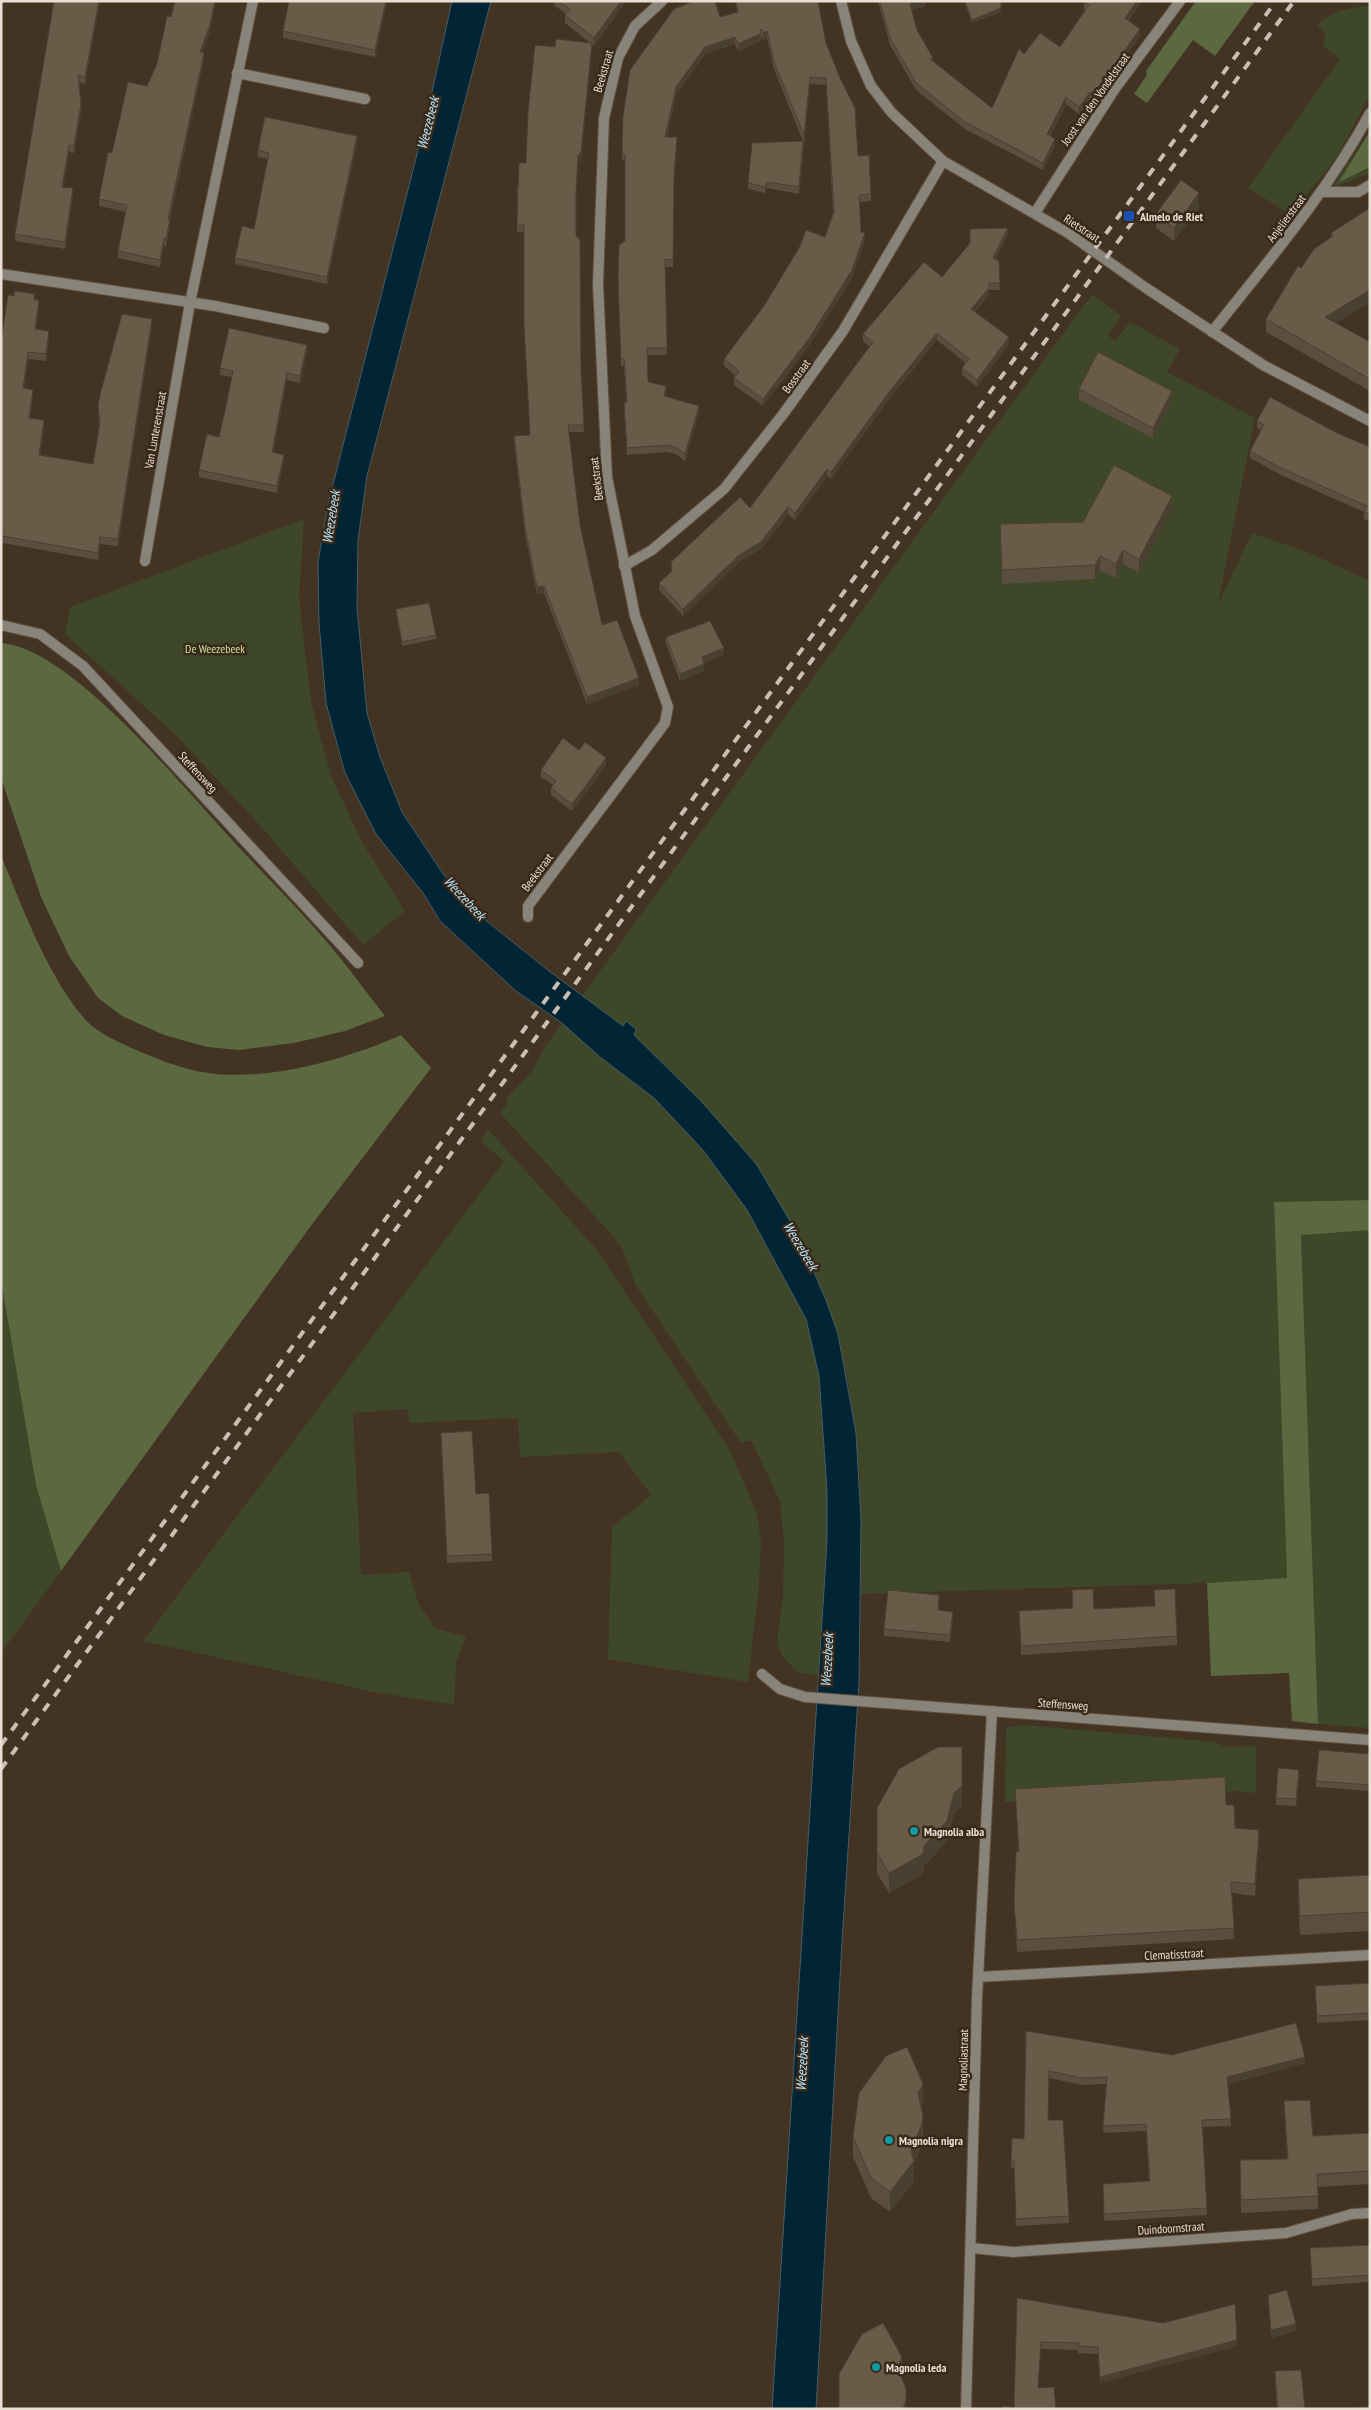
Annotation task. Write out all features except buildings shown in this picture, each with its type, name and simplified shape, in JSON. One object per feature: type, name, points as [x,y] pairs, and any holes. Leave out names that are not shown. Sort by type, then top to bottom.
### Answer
[{"type":"street","name":"Van Lunterenstraat","points":[[144,561],[190,303],[253,1]]},
{"type":"street","name":"Beekstraat","points":[[528,917],[528,906],[665,723],[668,715],[668,707],[635,616],[608,477],[602,397],[598,284],[604,118],[618,58],[635,26],[662,1]]},
{"type":"street","name":"Rietstraat","points":[[842,1],[851,41],[871,86],[892,113],[943,162],[1074,237],[1263,365],[1370,421]]},
{"type":"street","name":"Joost van den Vondelstraat","points":[[1035,213],[1114,90],[1180,1]]},
{"type":"street","points":[[237,73],[365,99]]},
{"type":"street","name":"Anjelierstraat","points":[[1212,332],[1321,192],[1348,154],[1370,113]]},
{"type":"street","name":"Bosstraat","points":[[624,566],[652,550],[724,489],[844,331],[943,162]]},
{"type":"street","points":[[1321,192],[1358,192],[1370,185]]},
{"type":"street","points":[[1,274],[216,306],[324,328]]},
{"type":"street","name":"Steffensweg","points":[[1,625],[40,634],[83,666],[358,963]]},
{"type":"street","name":"Steffensweg","points":[[762,1674],[780,1689],[792,1695],[805,1698],[1370,1740]]},
{"type":"street","name":"Magnoliastraat","points":[[966,2409],[979,1977],[992,1711]]},
{"type":"street","name":"Clematisstraat","points":[[979,1977],[1370,1955]]},
{"type":"street","name":"Duindoornstraat","points":[[971,2248],[1013,2252],[1286,2233],[1352,2214],[1370,2213]]},
{"type":"green space","points":[[1196,1],[1255,1],[1215,56],[1193,40],[1147,103],[1134,94],[1147,75],[1146,71]]},
{"type":"green space","points":[[1370,6],[1370,94],[1337,157],[1291,215],[1248,188],[1340,59],[1323,46],[1326,36],[1317,24],[1342,10]]},
{"type":"green space","points":[[1370,130],[1370,173],[1332,188]]},
{"type":"green space","points":[[1370,131],[1370,167],[1339,182]]},
{"type":"green space","points":[[1092,294],[1121,316],[1108,335],[1115,341],[1130,322],[1180,349],[1167,372],[1255,418],[1218,604],[1252,533],[1305,551],[1370,581],[1370,1200],[1274,1202],[1287,1578],[1207,1583],[859,1594],[860,1477],[849,1387],[838,1334],[757,1165],[701,1101],[634,1035],[636,1029],[626,1021],[623,1026],[582,996]]},
{"type":"green space","name":"De Weezebeek","points":[[304,519],[299,598],[311,702],[331,776],[362,842],[405,911],[363,945],[264,830],[179,738],[65,634],[70,607]]},
{"type":"green space","points":[[1,643],[28,650],[58,667],[89,691],[151,750],[309,921],[385,1016],[345,1031],[294,1043],[239,1050],[207,1047],[164,1035],[122,1016],[98,998],[69,956],[41,897],[1,778]]},
{"type":"green space","points":[[1,855],[36,939],[58,981],[83,1017],[100,1032],[113,1039],[176,1065],[202,1072],[226,1075],[277,1072],[304,1067],[355,1053],[401,1035],[431,1068],[310,1227],[61,1571],[36,1485],[1,1281]]},
{"type":"green space","points":[[562,1023],[600,1057],[654,1098],[703,1150],[747,1210],[806,1319],[819,1376],[827,1490],[827,1542],[818,1676],[797,1672],[782,1656],[777,1642],[783,1595],[784,1544],[780,1501],[751,1440],[741,1443],[635,1284],[623,1250],[613,1236],[500,1113],[508,1102],[505,1100],[533,1070],[545,1047]]},
{"type":"green space","points":[[488,1129],[597,1250],[729,1449],[757,1513],[761,1542],[759,1585],[748,1682],[608,1659],[612,1527],[651,1495],[619,1452],[520,1457],[518,1418],[410,1423],[407,1409],[353,1413],[361,1575],[409,1572],[419,1605],[435,1628],[466,1637],[456,1662],[454,1705],[369,1691],[143,1641],[504,1161],[481,1142]]},
{"type":"green space","points":[[1370,1200],[1370,1230],[1301,1235],[1318,1724],[1292,1721],[1289,1673],[1211,1676],[1207,1583],[1287,1578],[1274,1202]]},
{"type":"green space","points":[[1370,1230],[1370,1728],[1318,1724],[1301,1234]]},
{"type":"green space","points":[[1,1281],[36,1485],[61,1571],[1,1653]]},
{"type":"green space","points":[[1025,1725],[1215,1742],[1226,1747],[1256,1746],[1256,1793],[1237,1791],[1005,1802],[1006,1727]]},
{"type":"water","name":"Weezebeek","points":[[452,1],[491,1],[367,476],[358,540],[357,608],[367,713],[380,757],[402,812],[444,875],[474,911],[549,971],[623,1026],[626,1021],[636,1029],[634,1035],[701,1101],[757,1165],[797,1233],[826,1300],[838,1334],[856,1433],[861,1521],[859,1683],[842,1941],[816,2409],[772,2409],[827,1542],[827,1490],[819,1376],[806,1319],[747,1210],[703,1150],[654,1098],[600,1057],[562,1023],[516,991],[440,921],[423,893],[376,834],[345,773],[326,703],[319,623],[318,562],[328,504],[426,119]]},
{"type":"railway","points":[[1,1745],[1276,1]]},
{"type":"railway","points":[[1,1769],[1294,1]]},
{"type":"place","name":"Almelo de Riet","points":[[1129,216]]},
{"type":"place","name":"Magnolia alba","points":[[914,1831]]},
{"type":"place","name":"Magnolia nigra","points":[[889,2140]]},
{"type":"place","name":"Magnolia leda","points":[[876,2367]]}]
